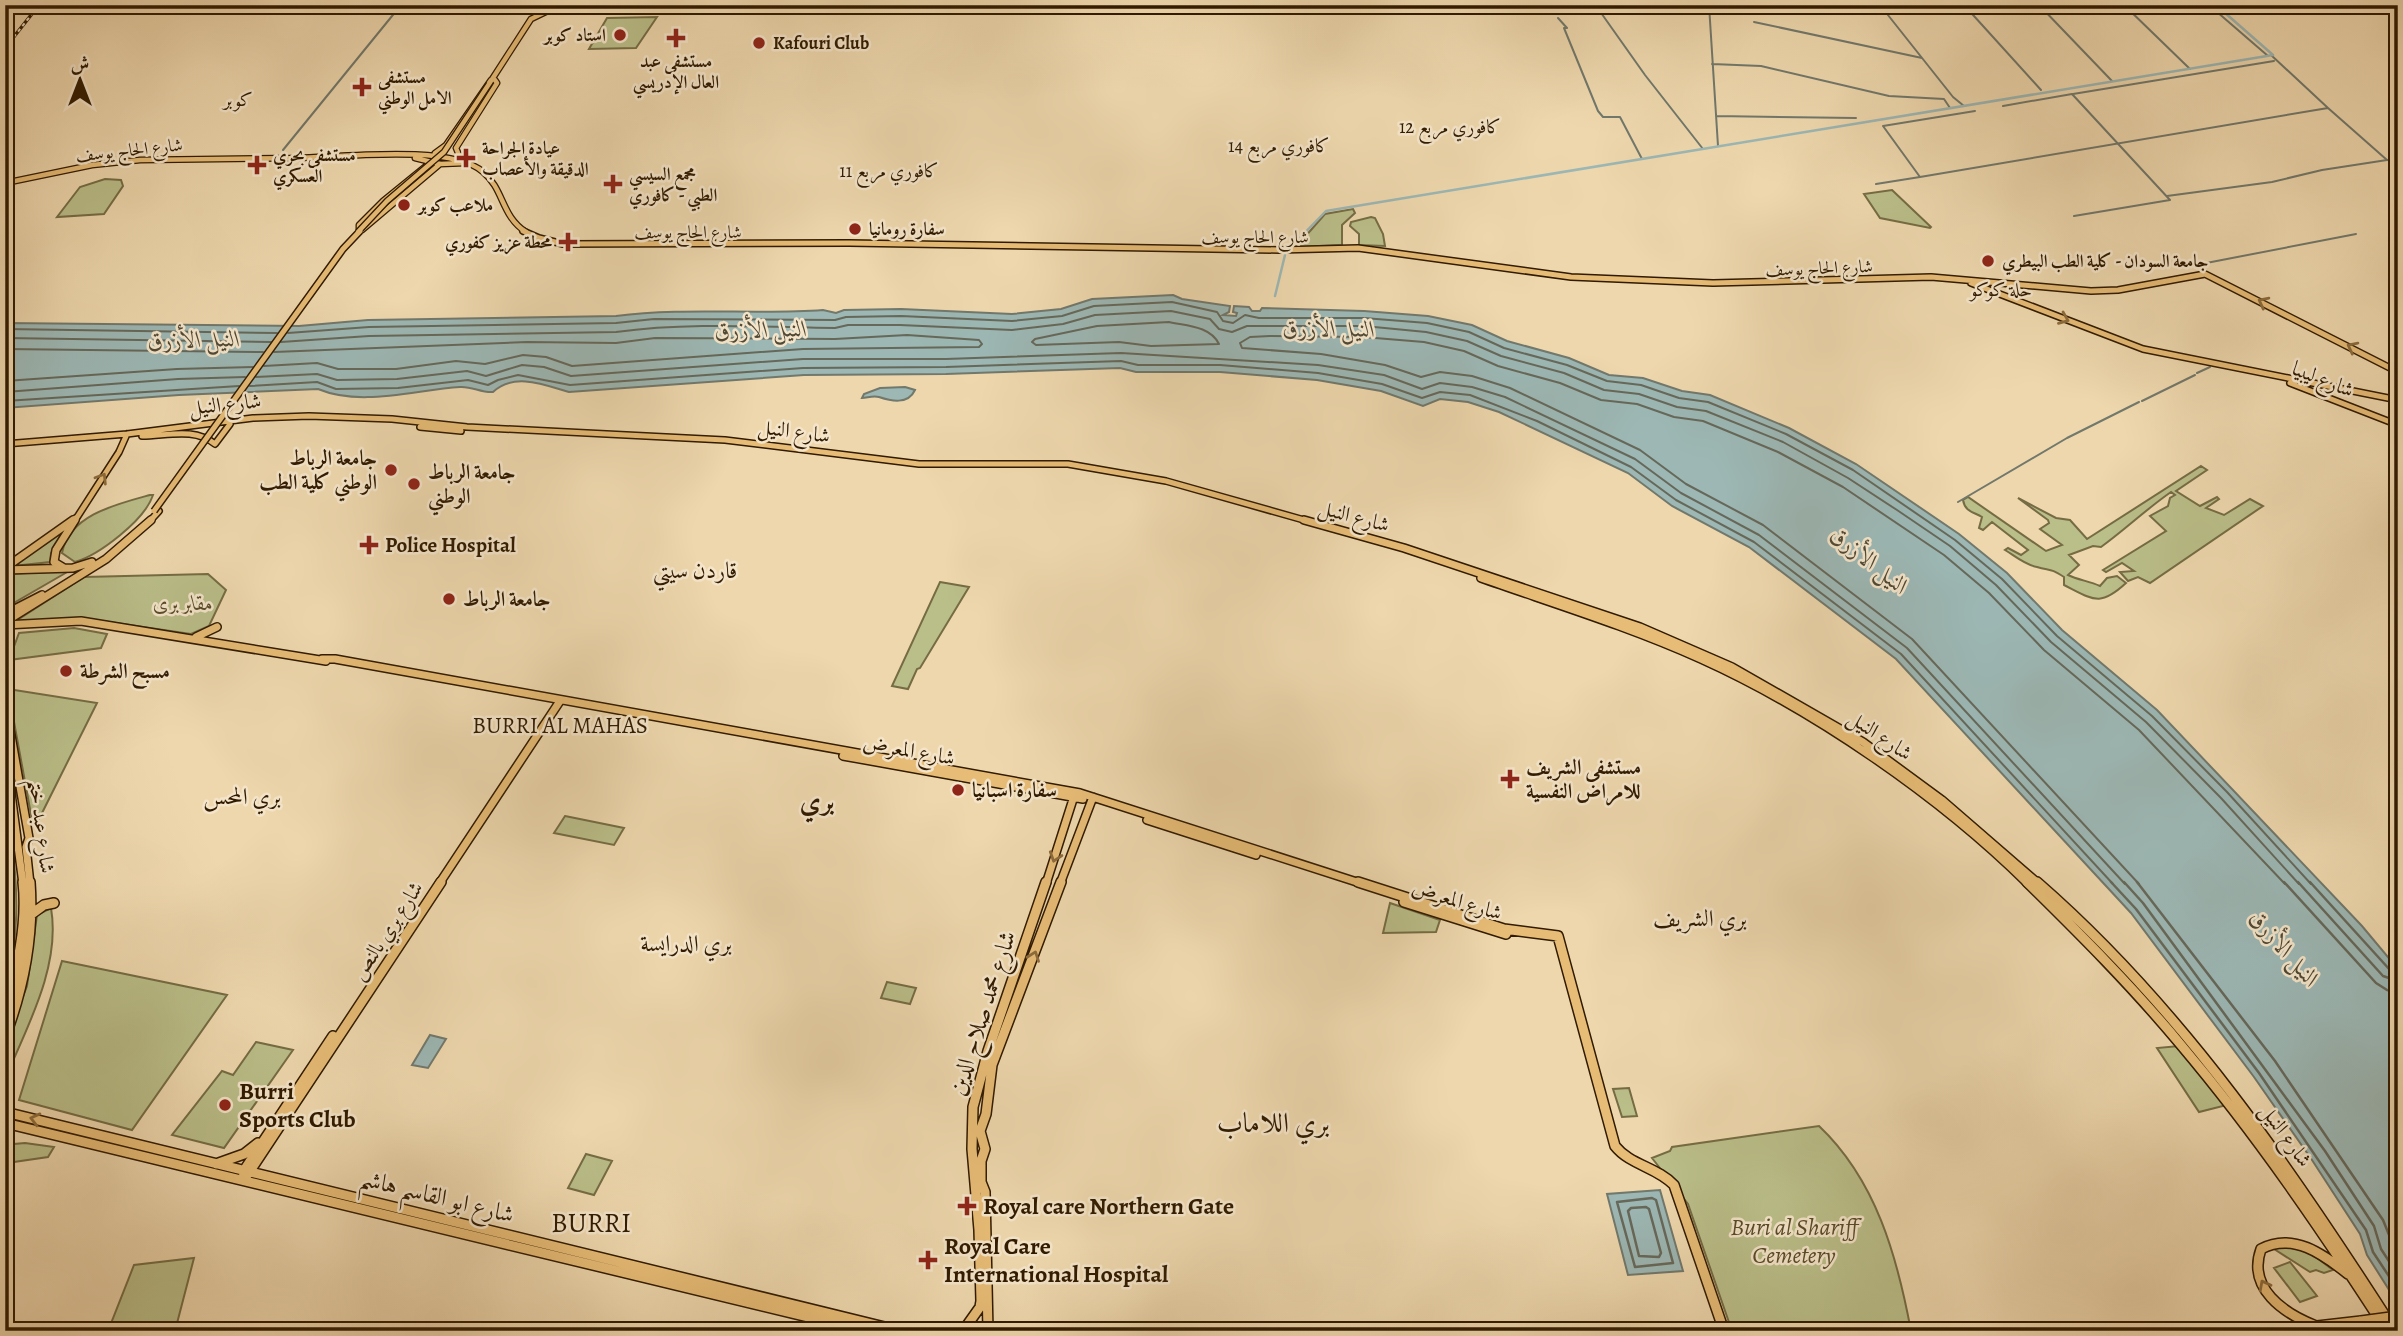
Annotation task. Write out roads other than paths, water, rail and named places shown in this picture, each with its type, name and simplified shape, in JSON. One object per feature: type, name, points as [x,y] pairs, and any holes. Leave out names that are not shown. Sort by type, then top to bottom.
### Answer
[{"type":"main road","points":[[5,15],[13,7],[34,5]]},
{"type":"main road","points":[[361,230],[387,201],[447,148],[531,19],[562,5]]},
{"type":"main road","points":[[430,155],[446,145],[492,82]]},
{"type":"main road","points":[[5,625],[140,532],[375,208],[429,162],[462,161],[456,148],[496,84],[492,82]]},
{"type":"main road","name":"شارع الحاج يوسف","points":[[5,183],[92,165],[136,160],[430,155],[451,164],[462,161],[482,169],[489,177],[506,213],[529,235],[554,243],[1035,247],[1279,253],[1361,251],[1563,278],[1701,285],[1921,278]]},
{"type":"main road","name":"شارع الحاج يوسف","points":[[298,158],[414,158],[429,162]]},
{"type":"main road","points":[[385,158],[418,161],[423,163],[423,166]]},
{"type":"main road","points":[[361,230],[444,160]]},
{"type":"main road","points":[[429,174],[451,164]]},
{"type":"main road","points":[[1921,278],[2100,291],[2200,274],[2210,275],[2398,372]]},
{"type":"main road","points":[[1921,278],[1965,281],[2137,347],[2398,400]]},
{"type":"main road","points":[[1997,283],[1987,285],[2004,295]]},
{"type":"main road","name":"شارع ليبيا","points":[[2276,377],[2398,425]]},
{"type":"main road","name":"شارع النيل","points":[[5,446],[127,436],[253,418],[373,418],[514,430],[725,440],[919,464],[1054,463],[1114,470],[1157,479],[1363,539]]},
{"type":"main road","name":"شارع النيل","points":[[127,436],[291,420],[386,423],[440,430],[716,444],[912,468],[1067,468],[1162,484],[1403,550],[1683,651],[1781,700],[1865,748],[2010,861],[2114,957],[2223,1080],[2297,1178],[2395,1331]]},
{"type":"main road","points":[[142,436],[195,435],[212,440],[215,444],[230,424]]},
{"type":"main road","points":[[64,568],[56,565],[54,555],[127,436]]},
{"type":"main road","points":[[5,614],[37,598],[92,562],[125,539],[156,511]]},
{"type":"main road","points":[[5,569],[78,517]]},
{"type":"main road","points":[[5,569],[64,568],[92,562]]},
{"type":"main road","name":"شارع المعرض","points":[[5,625],[81,621],[228,644],[1074,795],[1494,931],[1559,938],[1618,1150],[1624,1157],[1639,1161],[1668,1177],[1678,1193],[1724,1331]]},
{"type":"main road","points":[[189,638],[203,635],[217,627],[215,637],[228,644]]},
{"type":"main road","name":"شارع عبد ختم","points":[[5,701],[29,838],[26,847],[33,914],[26,967],[5,1037]]},
{"type":"main road","name":"شارع بري بالنص","points":[[244,1175],[266,1136],[557,702]]},
{"type":"main road","name":"شارع بري بالنص","points":[[244,1175],[557,702]]},
{"type":"main road","name":"شارع عبد ختم","points":[[5,748],[25,900],[19,960],[5,1013]]},
{"type":"main road","name":"شارع محمد صلاح الدين","points":[[963,1331],[980,1307],[981,1301],[979,1230],[972,1149],[973,1107],[988,1051],[1074,795]]},
{"type":"main road","name":"شارع محمد صلاح الدين","points":[[988,1331],[985,1192],[981,1182],[981,1161],[985,1149],[980,1131],[986,1114],[989,1081],[996,1054],[1092,799]]},
{"type":"main road","points":[[1067,821],[1083,823]]},
{"type":"main road","name":"شارع النيل","points":[[2023,873],[2107,959],[2185,1046],[2278,1166],[2387,1331]]},
{"type":"main road","points":[[33,914],[44,905],[54,903]]},
{"type":"main road","points":[[1032,926],[1046,924]]},
{"type":"main road","name":"شارع ابو القاسم هاشم","points":[[5,1112],[216,1164],[244,1175],[866,1331]]},
{"type":"main road","name":"شارع ابو القاسم هاشم","points":[[5,1123],[244,1175],[901,1331]]},
{"type":"main road","points":[[216,1164],[244,1154],[266,1136]]},
{"type":"main road","points":[[2316,1326],[2288,1314],[2268,1294],[2257,1273],[2256,1263],[2261,1248],[2276,1241],[2299,1245],[2322,1255],[2355,1280]]},
{"type":"main road","points":[[2345,1331],[2398,1316]]},
{"type":"main road","points":[[2272,1331],[2316,1326],[2398,1323]]},
{"type":"water","name":"النيل الأزرق","points":[[1173,295],[1182,299],[1230,306],[1229,312],[1223,315],[1236,316],[1237,313],[1233,312],[1234,306],[1249,307],[1252,311],[1260,311],[1262,308],[1428,316],[1472,325],[1507,341],[1569,358],[1609,375],[1643,378],[1682,391],[1710,395],[1789,428],[1856,464],[1959,534],[2007,573],[2062,630],[2157,710],[2362,926],[2398,969],[2398,1304],[2367,1255],[2360,1234],[2312,1160],[2254,1077],[2131,913],[1896,659],[1749,547],[1672,506],[1628,473],[1499,412],[1468,402],[1440,399],[1423,406],[1381,391],[1317,380],[1220,372],[1136,372],[1120,368],[946,374],[804,375],[569,392],[520,381],[501,386],[493,392],[460,387],[388,396],[352,397],[318,389],[179,395],[5,408],[5,323],[299,326],[368,320],[616,316],[694,311],[823,310],[836,313],[844,310],[901,309],[1012,314],[1061,309],[1092,299]]},
{"type":"water","points":[[905,387],[915,390],[904,400],[875,396],[862,398],[864,394],[880,388]]},
{"type":"water","points":[[430,1035],[446,1039],[428,1068],[412,1065]]},
{"type":"water","points":[[1660,1190],[1683,1271],[1628,1275],[1607,1194]]},
{"type":"waterway","points":[[283,150],[401,5]]},
{"type":"waterway","points":[[1607,5],[1609,8],[1599,10],[1645,75],[1703,149]]},
{"type":"waterway","points":[[1709,5],[1713,64]]},
{"type":"waterway","points":[[1855,5],[1884,11]]},
{"type":"waterway","points":[[1880,5],[1953,97],[1964,106]]},
{"type":"waterway","points":[[1964,5],[2041,90]]},
{"type":"waterway","points":[[2039,5],[2112,81]]},
{"type":"waterway","points":[[2124,5],[2190,69]]},
{"type":"waterway","points":[[2209,5],[2268,56]]},
{"type":"waterway","points":[[1290,248],[1326,211],[2273,55],[2216,5]]},
{"type":"waterway","points":[[1558,18],[1567,28],[1564,28],[1598,111],[1603,117],[1620,117],[1642,159]]},
{"type":"waterway","points":[[1754,22],[1922,58]]},
{"type":"waterway","points":[[2271,55],[2328,108]]},
{"type":"waterway","points":[[2073,94],[2274,61]]},
{"type":"waterway","points":[[1713,64],[1761,66],[1889,96],[1944,99],[1950,108]]},
{"type":"waterway","points":[[1713,64],[1716,116]]},
{"type":"waterway","points":[[2003,106],[2072,94],[2118,144]]},
{"type":"waterway","points":[[2118,144],[2328,108]]},
{"type":"waterway","points":[[2167,196],[2272,182],[2322,170],[2387,160],[2328,108]]},
{"type":"waterway","points":[[1920,177],[1883,126],[1975,111]]},
{"type":"waterway","points":[[1716,116],[1856,118]]},
{"type":"waterway","points":[[1716,116],[1718,146]]},
{"type":"waterway","points":[[1920,177],[2118,144]]},
{"type":"waterway","points":[[2074,216],[2170,200],[2118,144]]},
{"type":"waterway","points":[[2388,160],[2398,169]]},
{"type":"waterway","points":[[1876,184],[1920,177]]},
{"type":"waterway","points":[[2196,265],[2356,234]]},
{"type":"waterway","points":[[1275,296],[1285,255]]},
{"type":"waterway","points":[[2197,373],[2210,367]]},
{"type":"waterway","points":[[2142,401],[2195,375]]},
{"type":"waterway","points":[[1958,502],[2067,438],[2139,402]]},
{"type":"railway","points":[[5,48],[39,5]]},
{"type":"place","name":"استاد كوبر","points":[[620,35]]},
{"type":"place","name":"مستشفى عبد العال الإدريسي","points":[[676,38]]},
{"type":"place","name":"Kafouri Club","points":[[759,43]]},
{"type":"place","name":"مستشفى الامل الوطني","points":[[362,87]]},
{"type":"place","name":"عيادة الجراحة الدقيقة والأعصاب","points":[[466,158]]},
{"type":"place","name":"مستشفى بحري العسكري","points":[[257,165]]},
{"type":"place","name":"مجمع السيسي الطبي - كافوري","points":[[613,184]]},
{"type":"place","name":"ملاعب كوبر","points":[[404,205]]},
{"type":"place","name":"سفارة رومانيا","points":[[855,229]]},
{"type":"place","name":"محطة عزيز كفوري","points":[[568,242]]},
{"type":"place","name":"جامعة السودان - كلية الطب البيطري","points":[[1988,261]]},
{"type":"place","name":"جامعة الرباط الوطني كلية الطب","points":[[391,470]]},
{"type":"place","name":"جامعة الرباط الوطني","points":[[414,484]]},
{"type":"place","name":"Police Hospital","points":[[369,545]]},
{"type":"place","name":"جامعة الرباط","points":[[449,599]]},
{"type":"place","name":"مسبح الشرطة","points":[[66,671]]},
{"type":"place","name":"مستشفى الشريف للامراض النفسية","points":[[1510,779]]},
{"type":"place","name":"سفارة اسبانيا","points":[[958,790]]},
{"type":"place","name":"Burri Sports Club","points":[[225,1105]]},
{"type":"place","name":"Royal care Northern Gate","points":[[967,1206]]},
{"type":"place","name":"Royal Care International Hospital","points":[[928,1260]]},
{"type":"district","name":"كوبر","points":[[238,99]]},
{"type":"district","name":"كافوري مربع 12","points":[[1450,126]]},
{"type":"district","name":"كافوري مربع 14","points":[[1279,145]]},
{"type":"district","name":"كافوري مربع 11","points":[[889,170]]},
{"type":"district","name":"حلة كوكو","points":[[2001,289]]},
{"type":"district","name":"قاردن سيتي","points":[[695,570]]},
{"type":"district","name":"BURRI AL MAHAS","points":[[560,725]]},
{"type":"district","name":"بري المحس","points":[[242,796]]},
{"type":"district","name":"بري","points":[[817,800]]},
{"type":"district","name":"بري الشريف","points":[[1700,918]]},
{"type":"district","name":"بري الدرايسة","points":[[686,943]]},
{"type":"district","name":"بري اللاماب","points":[[1273,1122]]},
{"type":"district","name":"BURRI","points":[[591,1222]]},
{"type":"park label","name":"مقابر برى","points":[[183,603]]},
{"type":"park label","name":"Buri al Shariff Cemetery","points":[[1794,1241]]}]
